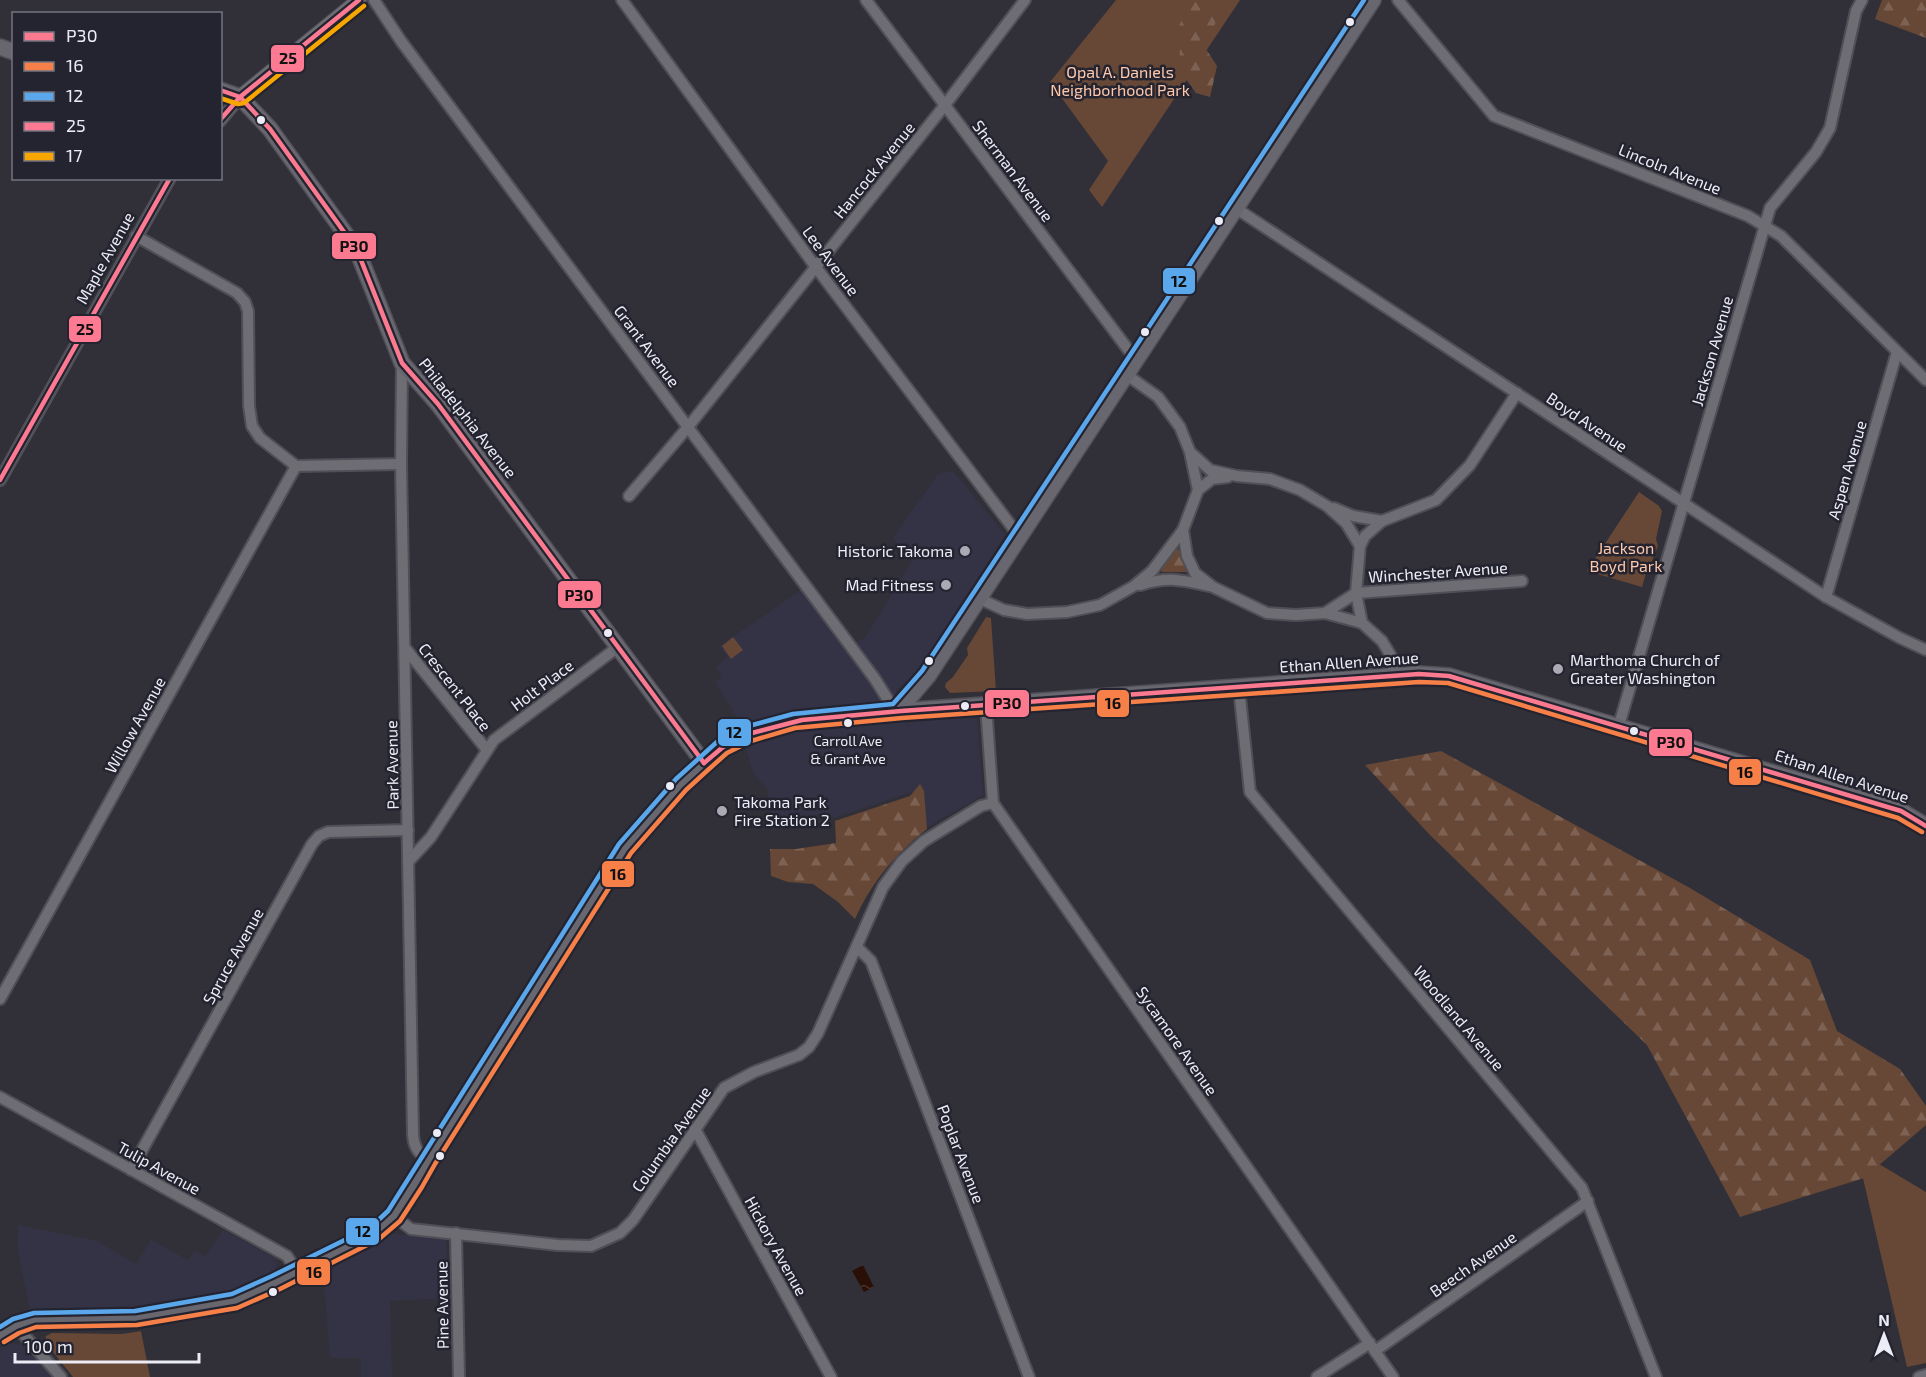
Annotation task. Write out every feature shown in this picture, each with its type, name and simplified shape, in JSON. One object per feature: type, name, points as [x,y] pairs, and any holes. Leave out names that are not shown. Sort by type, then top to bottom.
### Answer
[{"type":"main road","points":[[896,711],[928,676],[1373,0]]},
{"type":"main road","name":"Philadelphia Avenue","points":[[222,91],[240,98],[270,129],[357,250],[402,363],[438,404],[704,764]]},
{"type":"main road","name":"Ethan Allen Avenue","points":[[0,1336],[16,1326],[44,1318],[136,1318],[224,1303],[254,1292],[375,1233],[394,1216],[416,1183],[428,1160],[625,848],[681,785],[723,747],[748,734],[794,721],[896,711],[1419,674],[1449,676],[1901,811],[1926,826]]},
{"type":"street","points":[[222,119],[240,98],[359,0]]},
{"type":"street","name":"Grant Avenue","points":[[374,0],[401,41],[896,711]]},
{"type":"street","name":"Lee Avenue","points":[[622,0],[815,266],[1019,536]]},
{"type":"street","name":"Sherman Avenue","points":[[866,0],[1136,360]]},
{"type":"street","name":"Hancock Avenue","points":[[629,496],[688,427],[1026,0]]},
{"type":"street","name":"Lincoln Avenue","points":[[1398,0],[1494,116],[1748,216],[1780,236],[1926,380]]},
{"type":"street","name":"Jackson Avenue","points":[[1619,725],[1770,208],[1816,152],[1830,128],[1856,11],[1862,0]]},
{"type":"street","name":"Maple Avenue","points":[[0,480],[169,180]]},
{"type":"street","name":"Boyd Avenue","points":[[1237,209],[1826,597],[1926,650]]},
{"type":"street","points":[[136,236],[237,293],[245,302],[248,311],[249,406],[252,426],[260,438],[297,466],[401,464]]},
{"type":"street","name":"Aspen Avenue","points":[[1826,597],[1897,352]]},
{"type":"street","name":"Park Avenue","points":[[402,363],[401,464],[414,1145],[419,1154],[428,1160]]},
{"type":"street","points":[[1127,375],[1158,397],[1180,427],[1190,452],[1198,490]]},
{"type":"street","points":[[1362,623],[1356,589],[1360,546],[1365,536],[1382,521],[1436,500],[1470,465],[1517,393]]},
{"type":"street","points":[[1190,452],[1210,470],[1237,476],[1270,479],[1300,490],[1327,506],[1353,516],[1382,521]]},
{"type":"street","name":"Willow Avenue","points":[[0,999],[297,466]]},
{"type":"street","points":[[978,598],[1004,610],[1027,614],[1068,612],[1100,605],[1134,586],[1152,571],[1183,530],[1198,490],[1212,479],[1237,476]]},
{"type":"street","points":[[1327,506],[1346,523],[1360,546]]},
{"type":"street","points":[[1183,530],[1186,556],[1195,573],[1213,587],[1267,613],[1296,615],[1325,613],[1362,623],[1382,641],[1391,656],[1394,676]]},
{"type":"street","points":[[1134,586],[1157,580],[1174,579],[1213,587]]},
{"type":"street","name":"Winchester Avenue","points":[[1356,589],[1522,580]]},
{"type":"street","points":[[1325,613],[1356,589]]},
{"type":"street","name":"Crescent Place","points":[[405,647],[486,750],[430,837],[408,862]]},
{"type":"street","name":"Holt Place","points":[[486,750],[494,740],[618,647]]},
{"type":"street","name":"Woodland Avenue","points":[[1239,688],[1250,792],[1582,1188],[1656,1377]]},
{"type":"street","points":[[986,706],[993,802]]},
{"type":"street","name":"Columbia Avenue","points":[[394,1216],[411,1228],[558,1245],[591,1246],[620,1233],[633,1220],[724,1088],[754,1072],[799,1055],[809,1047],[818,1033],[883,887],[902,861],[924,841],[981,806],[993,802]]},
{"type":"street","name":"Sycamore Avenue","points":[[993,802],[1393,1377]]},
{"type":"street","name":"Spruce Avenue","points":[[131,1170],[309,850],[319,836],[328,832],[408,830]]},
{"type":"street","name":"Poplar Avenue","points":[[856,947],[871,961],[1029,1377]]},
{"type":"street","name":"Tulip Avenue","points":[[0,1097],[287,1256],[297,1272]]},
{"type":"street","name":"Hickory Avenue","points":[[695,1129],[831,1377]]},
{"type":"street","name":"Beech Avenue","points":[[1317,1377],[1372,1347],[1588,1201]]},
{"type":"street","name":"Pine Avenue","points":[[456,1233],[459,1377]]},
{"type":"street","points":[[16,1326],[61,1377]]},
{"type":"street","points":[[1919,1377],[1926,1375]]},
{"type":"shaded area","points":[[953,471],[1005,535],[920,671],[896,690],[900,722],[971,715],[977,720],[983,795],[927,827],[922,794],[911,792],[834,818],[821,814],[768,821],[768,790],[753,773],[738,719],[715,682],[722,678],[716,667],[727,657],[720,646],[801,590],[844,648],[865,638],[912,561],[893,538],[938,474]]},
{"type":"shaded area","points":[[18,1225],[97,1241],[136,1264],[151,1240],[188,1260],[194,1251],[205,1256],[223,1230],[277,1259],[276,1267],[272,1274],[232,1292],[128,1309],[47,1308],[30,1311],[18,1252]]},
{"type":"shaded area","points":[[386,1233],[446,1239],[448,1298],[390,1301],[392,1377],[361,1377],[361,1358],[330,1358],[323,1270]]},
{"type":"shaded area","points":[[10,1342],[22,1345],[53,1377],[0,1377],[0,1348]]},
{"type":"green space","name":"Opal A. Daniels Neighborhood Park","points":[[1116,0],[1240,0],[1102,207],[1089,190],[1108,161],[1050,82]]},
{"type":"green space","points":[[1194,0],[1227,0],[1204,46],[1217,66],[1210,97],[1196,93],[1178,68],[1181,42],[1178,27]]},
{"type":"green space","points":[[1882,0],[1926,0],[1926,38],[1875,19]]},
{"type":"green space","name":"Jackson Boyd Park","points":[[1639,492],[1659,506],[1662,511],[1656,539],[1658,546],[1648,566],[1642,587],[1587,571]]},
{"type":"green space","points":[[1176,549],[1180,550],[1188,572],[1162,572],[1160,567]]},
{"type":"green space","points":[[986,617],[991,618],[996,691],[950,693],[945,687],[946,683],[968,655],[967,648]]},
{"type":"green space","points":[[733,637],[743,650],[731,659],[722,646]]},
{"type":"green space","points":[[1441,751],[1690,888],[1810,960],[1837,1031],[1900,1069],[1926,1106],[1926,1125],[1864,1178],[1740,1217],[1647,1045],[1430,835],[1365,765]]},
{"type":"green space","points":[[920,784],[924,791],[927,829],[885,870],[855,919],[838,902],[813,884],[788,882],[771,876],[770,849],[796,849],[836,843],[835,821],[910,796]]},
{"type":"green space","points":[[1879,1164],[1926,1192],[1926,1363],[1907,1367],[1862,1174]]},
{"type":"green space","points":[[141,1331],[150,1377],[73,1377],[45,1342],[46,1336],[52,1333],[122,1334]]},
{"type":"water","points":[[863,1265],[874,1287],[864,1292],[852,1271]]},
{"type":"transit line","name":"25","points":[[222,118],[240,97],[359,0]]},
{"type":"transit line","name":"12","points":[[0,1327],[13,1319],[34,1313],[135,1311],[232,1294],[371,1227],[388,1211],[619,844],[676,779],[718,741],[745,727],[793,714],[893,704],[922,671],[1364,0]]},
{"type":"transit line","name":"17","points":[[222,99],[238,104],[244,103],[364,6]]},
{"type":"transit line","name":"P30","points":[[222,91],[240,97],[270,129],[357,250],[402,363],[438,404],[704,763]]},
{"type":"transit line","name":"25","points":[[0,480],[169,180]]},
{"type":"transit line","name":"P30","points":[[704,763],[723,747],[748,734],[802,720],[1419,674],[1449,676],[1901,811],[1926,826]]},
{"type":"transit line","name":"16","points":[[4,1342],[36,1327],[137,1325],[237,1308],[379,1239],[400,1221],[631,853],[686,790],[727,753],[751,741],[795,728],[902,718],[1419,682],[1448,683],[1898,818],[1922,832]]},
{"type":"place","name":"Historic Takoma","points":[[965,551]]},
{"type":"place","name":"Mad Fitness","points":[[946,585]]},
{"type":"place","name":"Marthoma Church of Greater Washington","points":[[1558,669]]},
{"type":"place","name":"Carroll Ave & Grant Ave","points":[[848,723]]},
{"type":"place","name":"Takoma Park Fire Station 2","points":[[722,811]]}]
